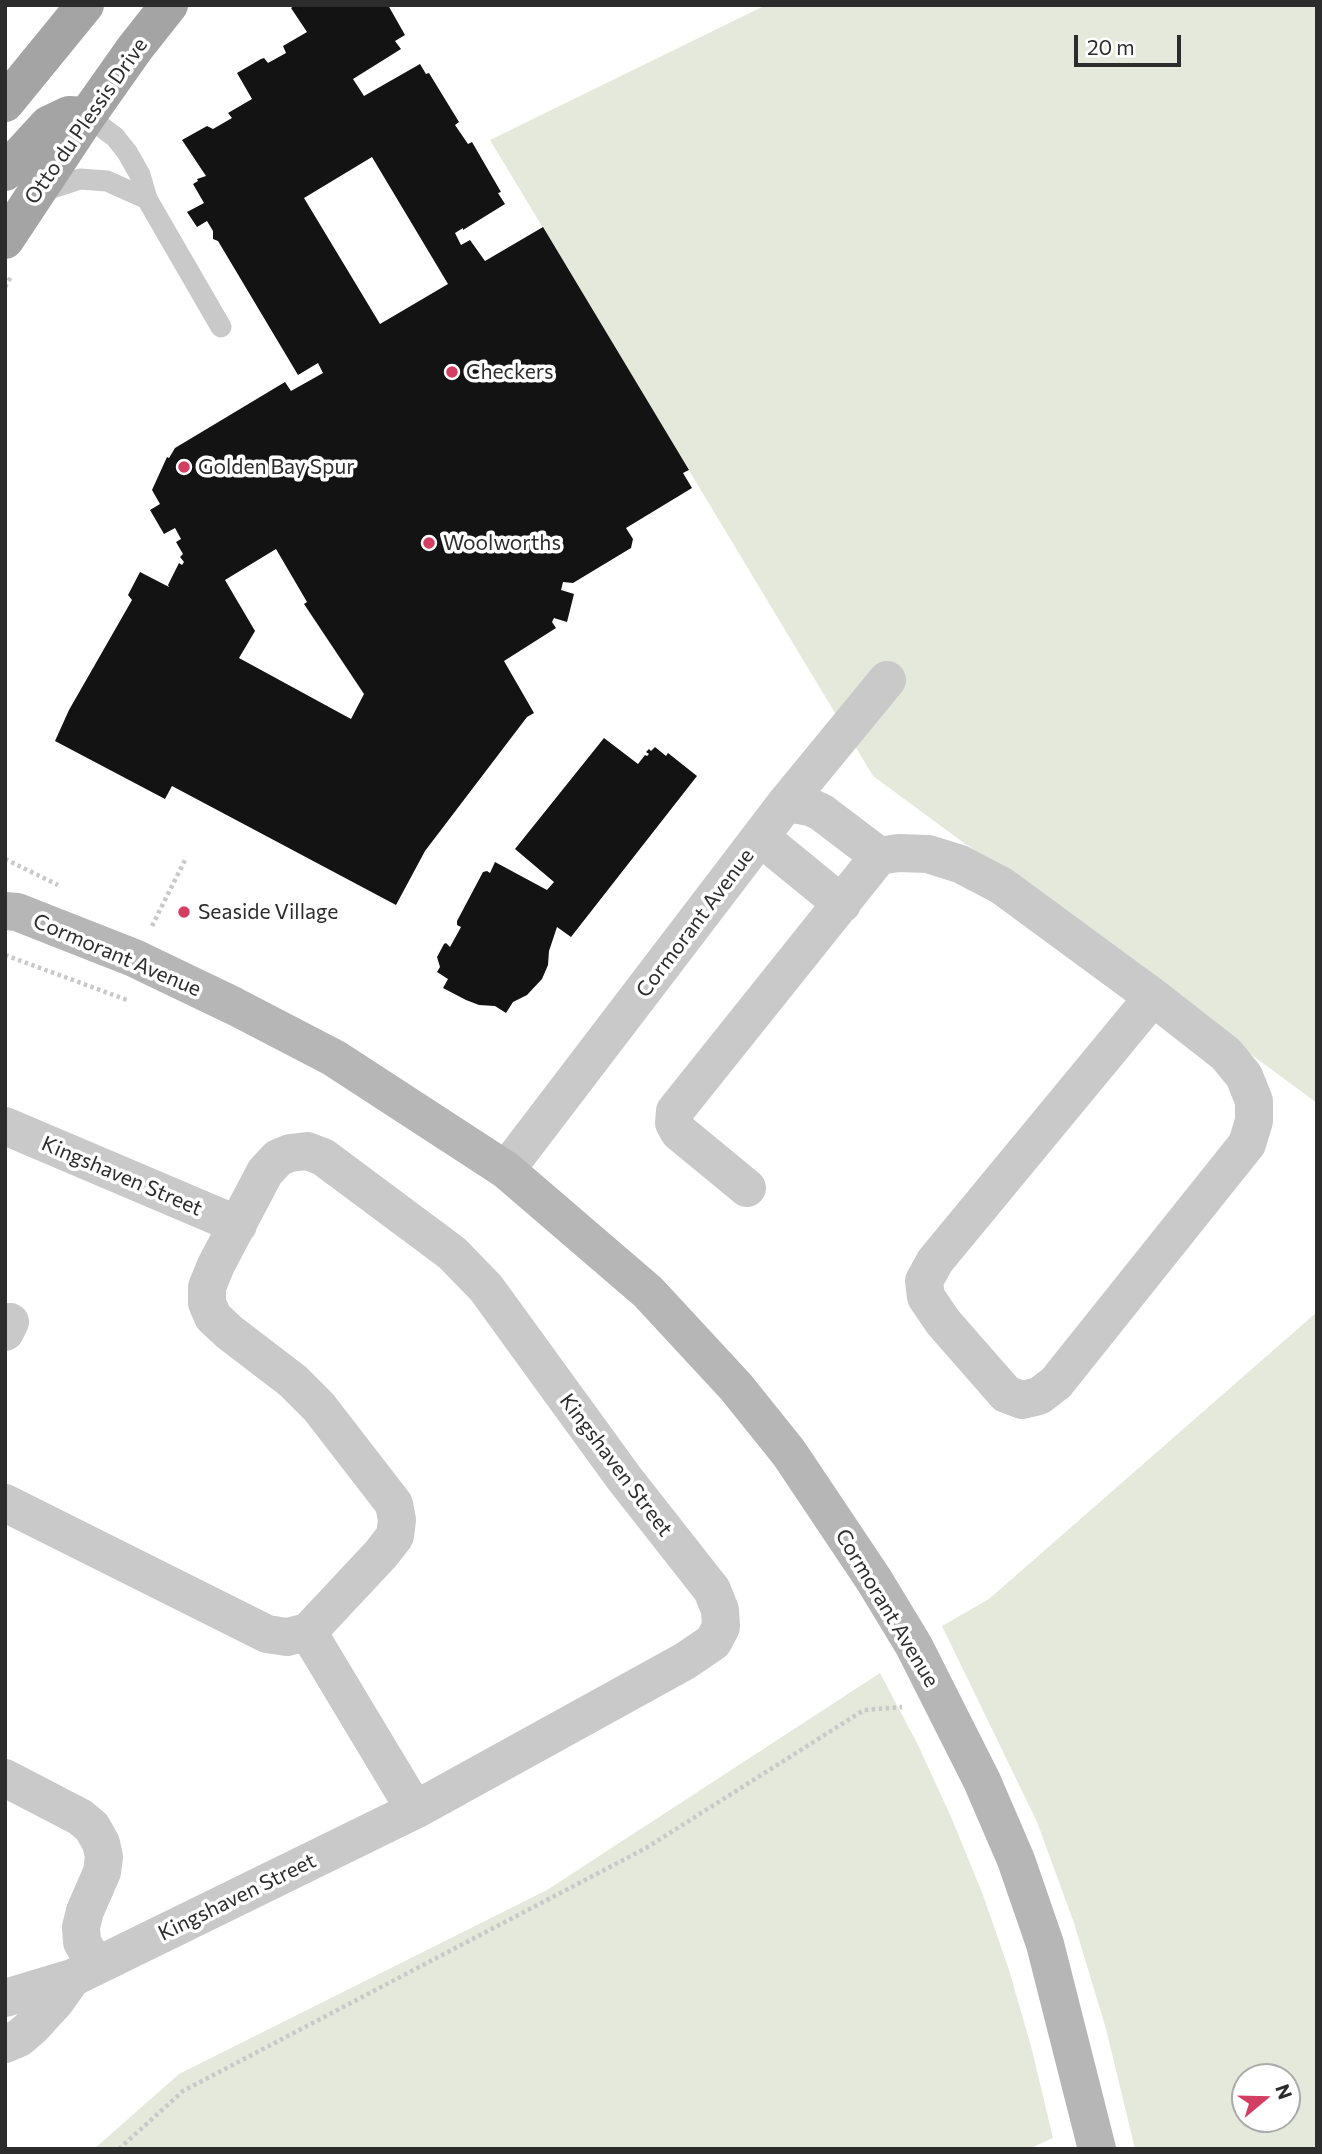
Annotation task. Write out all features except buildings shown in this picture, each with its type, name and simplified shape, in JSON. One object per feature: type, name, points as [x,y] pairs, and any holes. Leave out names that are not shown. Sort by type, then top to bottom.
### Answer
[{"type":"main road","points":[[5,103],[85,5]]},
{"type":"main road","name":"Otto du Plessis Drive","points":[[5,240],[20,183],[87,116],[169,5]]},
{"type":"street","name":"Cormorant Avenue","points":[[506,1170],[786,803],[887,680]]},
{"type":"street","points":[[786,803],[810,807],[821,812],[879,856]]},
{"type":"street","points":[[760,837],[842,904]]},
{"type":"street","points":[[747,1188],[679,1132],[674,1123],[675,1111],[879,856],[898,853],[928,854],[960,864],[1002,886],[1153,997],[1226,1054],[1244,1076],[1254,1101],[1254,1122],[1247,1144],[1056,1383],[1039,1396],[1022,1400],[1006,1394],[943,1322],[926,1297],[924,1281],[935,1261],[1153,997]]},
{"type":"street","name":"Cormorant Avenue","points":[[9,909],[139,961],[334,1058],[506,1170],[648,1292],[736,1387],[789,1454],[874,1580],[914,1646],[970,1756],[1016,1860],[1045,1944],[1097,2149]]},
{"type":"street","name":"Kingshaven Street","points":[[5,1126],[239,1225]]},
{"type":"street","name":"Kingshaven Street","points":[[5,1998],[84,1972],[415,1810],[685,1661],[713,1642],[720,1627],[720,1610],[712,1590],[624,1478],[486,1287],[452,1253],[323,1157],[307,1151],[278,1158],[265,1172],[216,1265],[207,1287],[207,1303],[213,1317],[229,1332],[293,1381],[319,1407],[394,1504],[397,1520],[395,1536],[382,1554],[308,1632]]},
{"type":"street","points":[[5,1503],[267,1634],[286,1637],[308,1632],[415,1810]]},
{"type":"street","points":[[5,1778],[80,1817],[92,1827],[101,1843],[104,1857],[102,1872],[81,1927],[84,1972]]},
{"type":"street","name":"Kingshaven Street","points":[[5,2044],[19,2038],[32,2027],[84,1972]]},
{"type":"lane","points":[[87,116],[116,137],[127,152],[140,174],[147,199],[221,327]]},
{"type":"lane","points":[[20,183],[80,179],[107,181],[147,199]]},
{"type":"path","points":[[139,961],[150,931],[186,858]]},
{"type":"path","points":[[5,859],[69,890]]},
{"type":"path","points":[[119,2149],[183,2091],[646,1848],[864,1710],[913,1705]]},
{"type":"shaded area","points":[[766,5],[1317,5],[1317,1103],[873,776],[490,140]]},
{"type":"shaded area","points":[[1317,1312],[1317,2149],[1135,2149],[1106,2029],[1074,1923],[1037,1822],[942,1626],[989,1599]]},
{"type":"shaded area","points":[[880,1673],[918,1745],[983,1895],[1031,2046],[1053,2138],[1029,2149],[94,2149],[179,2074],[547,1890]]},
{"type":"place","name":"Checkers","points":[[452,372]]},
{"type":"place","name":"Golden Bay Spur","points":[[184,467]]},
{"type":"place","name":"Woolworths","points":[[429,543]]},
{"type":"place","name":"Seaside Village","points":[[184,912]]}]
